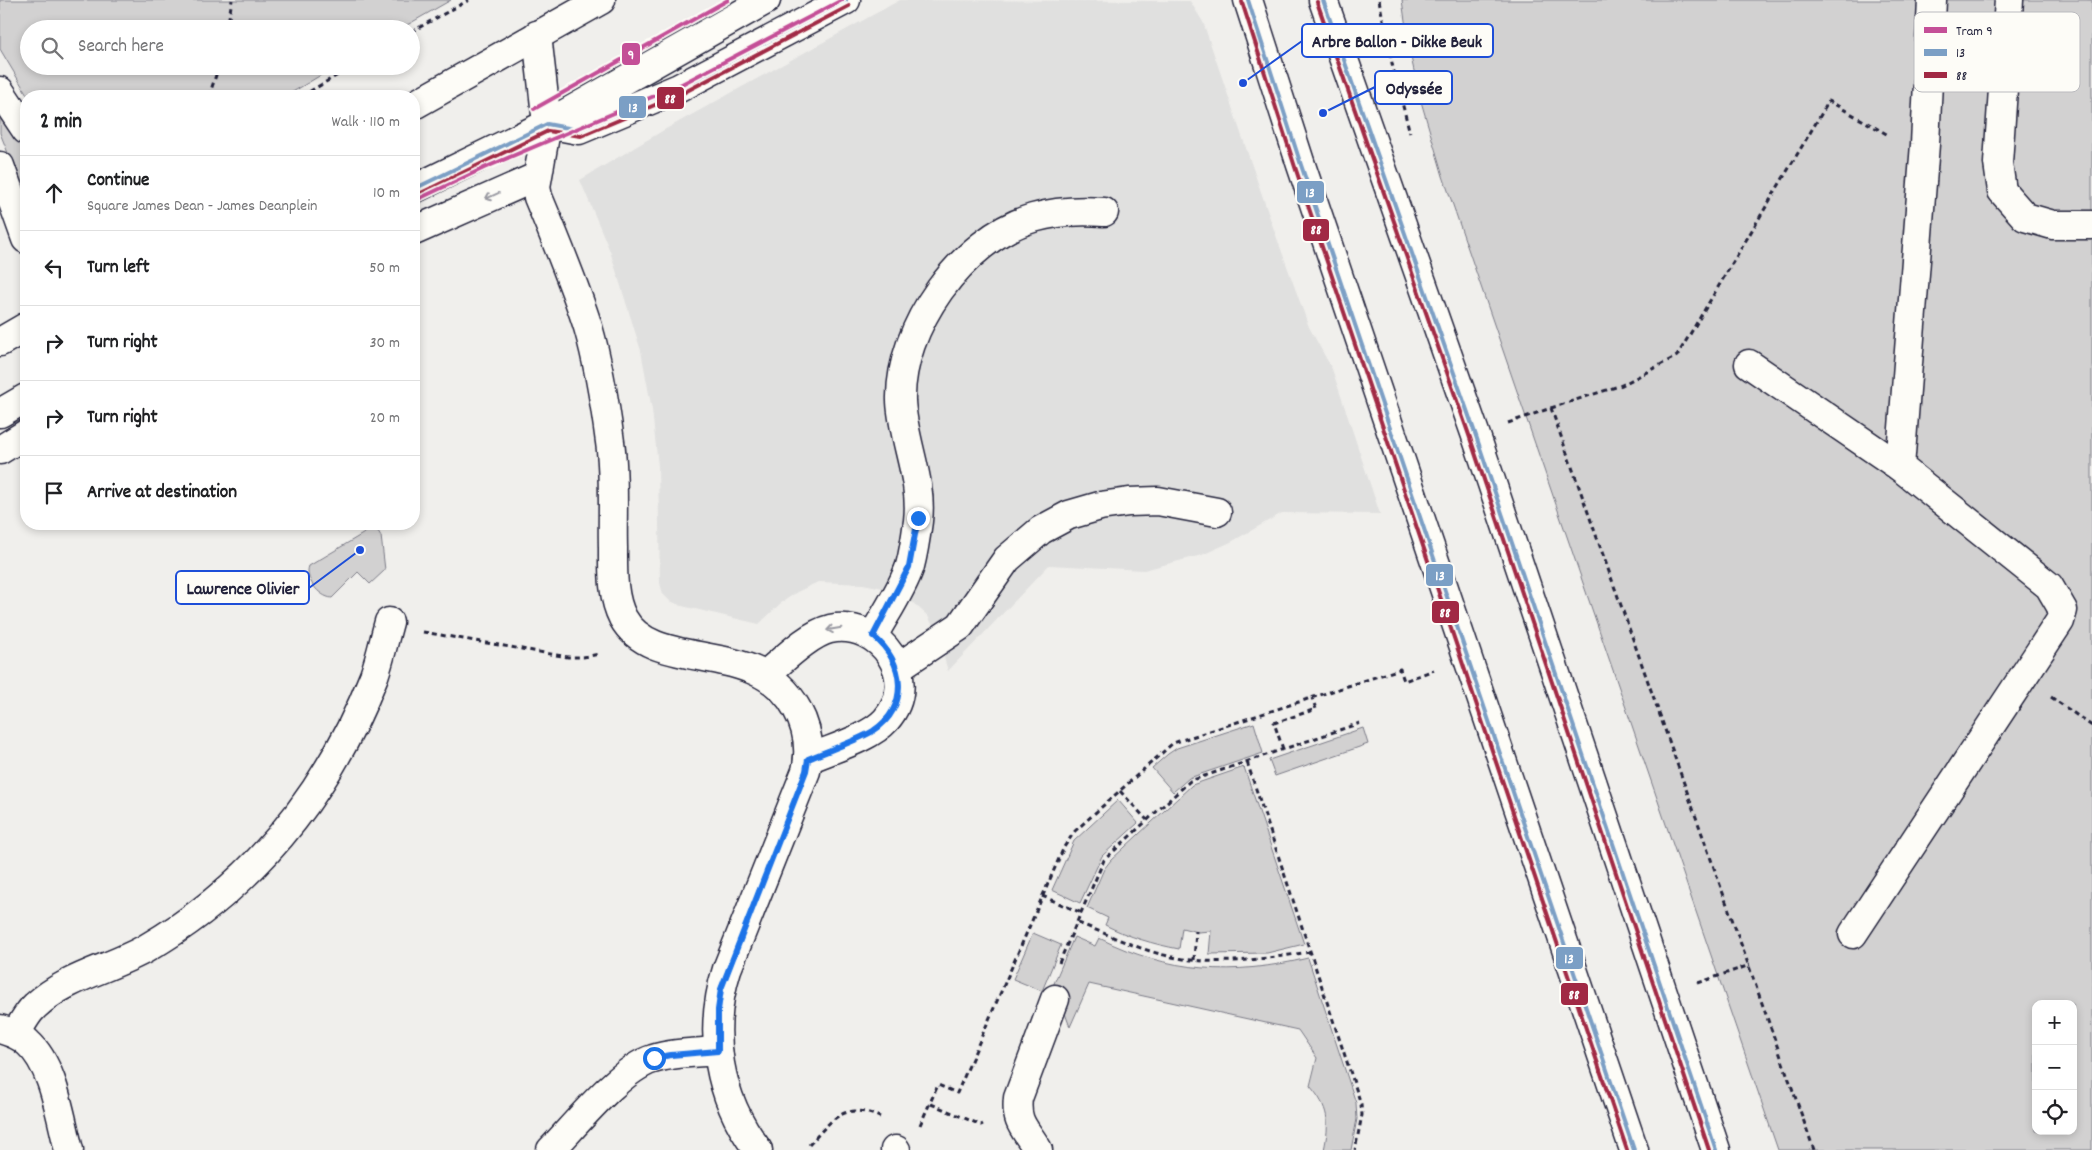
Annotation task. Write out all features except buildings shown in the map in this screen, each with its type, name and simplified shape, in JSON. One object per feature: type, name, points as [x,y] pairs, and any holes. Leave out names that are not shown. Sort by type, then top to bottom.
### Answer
[{"type":"main road","points":[[420,102],[601,0]]},
{"type":"main road","points":[[420,187],[547,124],[766,0]]},
{"type":"main road","points":[[547,124],[579,130],[679,88],[846,0]]},
{"type":"main road","points":[[1248,0],[1634,1150]]},
{"type":"main road","points":[[1323,0],[1475,433],[1716,1150]]},
{"type":"main road","points":[[537,35],[547,124],[536,177],[538,197],[578,296],[597,365],[611,444],[613,573],[616,593],[624,619],[632,630],[647,640],[663,647],[740,664],[765,675],[782,686],[804,722],[808,743],[806,771],[723,982],[718,1010],[718,1051],[722,1075],[738,1120],[758,1150]]},
{"type":"main road","points":[[0,91],[20,121]]},
{"type":"main road","points":[[1900,467],[1928,92]]},
{"type":"main road","points":[[2003,92],[1998,163],[2002,191],[2025,217],[2053,225],[2092,225]]},
{"type":"main road","points":[[0,166],[20,222]]},
{"type":"main road","points":[[420,228],[536,177]]},
{"type":"main road","points":[[873,636],[909,567],[915,543],[918,494],[904,426],[901,400],[904,372],[911,345],[922,318],[952,274],[976,249],[1002,231],[1031,219],[1056,212],[1080,210],[1104,212]]},
{"type":"main road","points":[[0,342],[20,330]]},
{"type":"main road","points":[[1749,364],[1900,467],[2050,586],[2063,610],[2060,621],[1853,934]]},
{"type":"main road","points":[[0,413],[20,401]]},
{"type":"main road","points":[[0,450],[20,438]]},
{"type":"main road","points":[[897,668],[960,626],[1007,559],[1041,530],[1069,516],[1100,506],[1158,501],[1217,512]]},
{"type":"main road","points":[[69,1150],[48,1074],[39,1056],[28,1042],[8,1031],[36,1005],[71,981],[144,949],[202,912],[236,883],[279,841],[320,784],[336,757],[363,703],[374,674],[389,622]]},
{"type":"main road","points":[[765,675],[813,636],[843,627],[859,630],[873,636],[884,645],[892,656],[897,668],[900,686],[896,703],[887,719],[873,731],[808,759]]},
{"type":"main road","points":[[1038,1150],[1019,1122],[1017,1104],[1055,999]]},
{"type":"main road","points":[[551,1150],[625,1074],[640,1064],[671,1055],[718,1051]]},
{"type":"path","points":[[229,20],[232,0]]},
{"type":"path","points":[[420,27],[469,0]]},
{"type":"path","points":[[211,90],[216,75]]},
{"type":"path","points":[[312,90],[338,75]]},
{"type":"path","points":[[1475,433],[1622,386],[1677,356],[1829,101],[1906,144],[1925,144]]},
{"type":"path","points":[[1551,408],[1814,1150]]},
{"type":"path","points":[[389,622],[424,632],[568,657],[600,654]]},
{"type":"path","points":[[913,1129],[919,1127],[924,1120],[938,1085],[957,1093],[1068,839],[1173,743],[1400,669],[1404,681],[1436,669]]},
{"type":"path","points":[[1283,749],[1274,723],[1316,709],[1312,698]]},
{"type":"path","points":[[1055,999],[1045,994],[1078,923],[1104,860],[1190,781],[1360,723]]},
{"type":"path","points":[[1247,762],[1361,1104],[1362,1115],[1355,1150]]},
{"type":"path","points":[[1120,791],[1147,820]]},
{"type":"path","points":[[1042,896],[1082,913]]},
{"type":"path","points":[[1078,923],[1145,949],[1169,956],[1194,960],[1250,960],[1310,952]]},
{"type":"path","points":[[1194,960],[1196,931]]},
{"type":"path","points":[[1665,995],[1750,965]]},
{"type":"path","points":[[931,1104],[981,1124]]},
{"type":"path","points":[[809,1145],[830,1122],[847,1112],[866,1111],[882,1117]]},
{"type":"shaded area","points":[[0,0],[451,0],[416,20],[20,20],[20,75],[321,75],[296,90],[24,90],[0,49]]},
{"type":"shaded area","points":[[900,0],[1190,1],[1203,22],[1309,327],[1332,369],[1380,514],[1282,513],[1231,542],[1202,555],[1144,570],[1049,565],[948,671],[937,634],[928,616],[912,602],[888,589],[863,584],[818,582],[797,592],[781,603],[759,624],[682,606],[670,601],[663,594],[660,583],[658,466],[652,410],[641,351],[610,251],[580,180],[664,130]]},
{"type":"shaded area","points":[[1402,0],[2092,0],[2092,1150],[1778,1150],[1443,176],[1420,98],[1409,48]]},
{"type":"shaded area","points":[[0,108],[20,142],[20,183],[0,133]]},
{"type":"shaded area","points":[[369,530],[378,531],[381,536],[385,570],[370,584],[358,572],[332,598],[327,597],[318,591],[311,581],[308,571],[309,566]]},
{"type":"shaded area","points":[[1254,723],[1263,753],[1189,778],[1173,792],[1152,768],[1177,748]]},
{"type":"shaded area","points":[[1363,728],[1368,744],[1275,776],[1269,760]]},
{"type":"shaded area","points":[[1244,767],[1304,944],[1267,953],[1209,954],[1211,931],[1198,932],[1182,928],[1179,949],[1141,940],[1105,925],[1108,918],[1087,908],[1104,869],[1111,860],[1192,785]]},
{"type":"shaded area","points":[[1118,800],[1138,823],[1102,856],[1080,903],[1052,890],[1074,841]]},
{"type":"shaded area","points":[[1033,933],[1061,945],[1042,991],[1013,979]]},
{"type":"shaded area","points":[[1074,937],[1095,946],[1099,938],[1125,950],[1151,958],[1202,968],[1254,967],[1308,958],[1356,1103],[1357,1119],[1351,1150],[1324,1150],[1327,1131],[1326,1116],[1321,1101],[1310,1086],[1317,1058],[1298,1030],[1089,984],[1070,1027],[1063,1008],[1049,995]]},
{"type":"tram line","name":"9","points":[[534,109],[728,0]]},
{"type":"tram line","name":"9","points":[[420,198],[484,168],[678,86],[842,0]]},
{"type":"transit line","name":"13","points":[[420,186],[547,124],[579,130],[679,88],[846,0]]},
{"type":"transit line","name":"13","points":[[1248,0],[1301,165],[1634,1150]]},
{"type":"transit line","name":"13","points":[[1323,0],[1475,433],[1716,1150]]},
{"type":"transit line","name":"88","points":[[1242,2],[1295,167],[1627,1150]]},
{"type":"transit line","name":"88","points":[[1317,2],[1469,435],[1709,1150]]},
{"type":"transit line","name":"88","points":[[420,194],[548,131],[581,136],[681,94],[849,6]]},
{"type":"place","name":"Arbre Ballon - Dikke Beuk","points":[[1243,83]]},
{"type":"place","name":"Odyssée","points":[[1323,113]]},
{"type":"place","name":"Lawrence Olivier","points":[[360,550]]},
{"type":"route","points":[[654,1058],[718,1051],[718,1010],[721,989],[806,771],[808,759],[873,731],[887,719],[896,703],[900,686],[897,668],[892,656],[884,645],[873,636],[909,567],[915,543],[918,518]]}]
